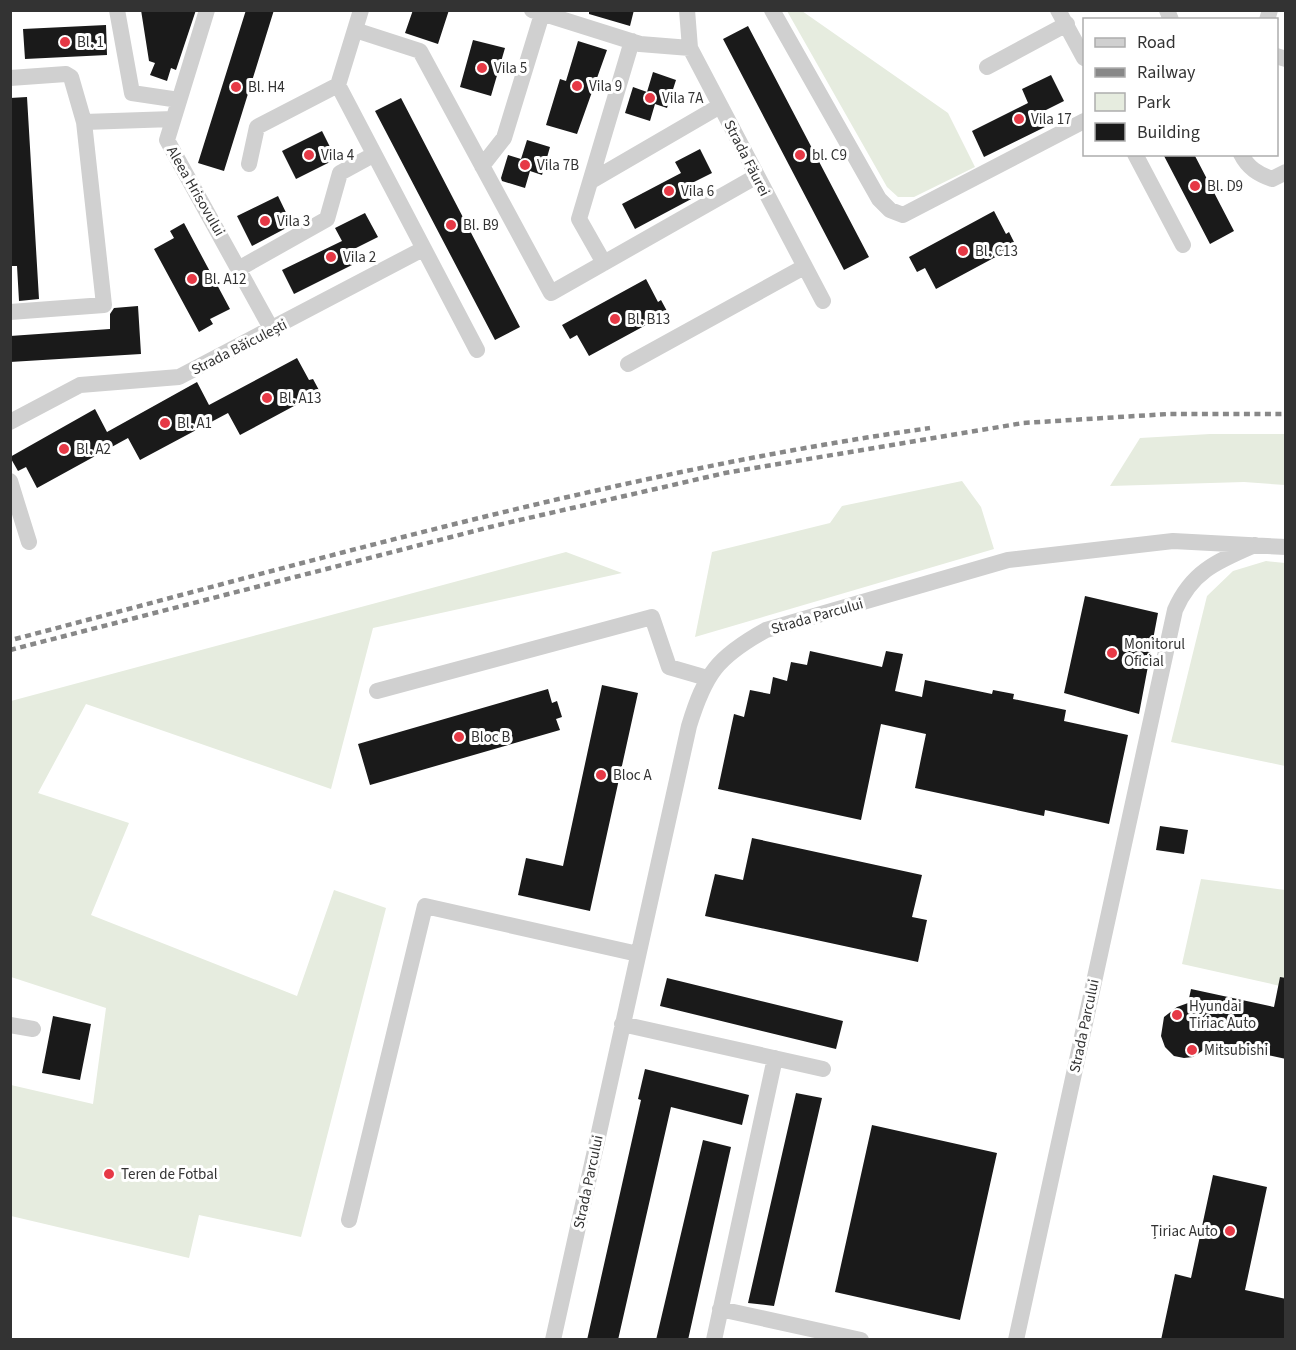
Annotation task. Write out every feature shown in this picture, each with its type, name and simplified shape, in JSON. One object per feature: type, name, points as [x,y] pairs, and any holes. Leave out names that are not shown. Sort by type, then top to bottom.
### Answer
[{"type":"street","points":[[117,10],[132,93],[179,100]]},
{"type":"street","name":"Aleea Hrisovului","points":[[207,10],[167,140],[240,268],[272,330]]},
{"type":"street","points":[[361,10],[338,85],[477,351]]},
{"type":"street","name":"Strada Făurei","points":[[687,10],[690,48],[823,301]]},
{"type":"street","points":[[772,10],[879,199],[890,210],[903,215],[1083,122]]},
{"type":"street","points":[[482,166],[504,138],[537,12],[632,41],[690,48]]},
{"type":"street","points":[[987,67],[1063,17],[1083,56]]},
{"type":"street","points":[[355,30],[420,51],[550,293],[757,176]]},
{"type":"street","points":[[604,263],[579,219],[632,41]]},
{"type":"street","points":[[10,78],[66,74],[71,77],[84,122],[104,305],[10,312]]},
{"type":"street","points":[[249,164],[257,127],[338,85]]},
{"type":"street","points":[[591,181],[720,106]]},
{"type":"street","points":[[84,122],[173,119]]},
{"type":"street","points":[[240,268],[327,219],[340,173],[373,155]]},
{"type":"street","points":[[1136,156],[1183,245]]},
{"type":"street","points":[[1242,156],[1246,164],[1258,174],[1272,179],[1286,172]]},
{"type":"street","name":"Strada Băiculești","points":[[10,422],[80,385],[179,377],[423,249]]},
{"type":"street","points":[[628,364],[804,267]]},
{"type":"street","points":[[10,481],[29,542]]},
{"type":"street","name":"Strada Parcului","points":[[553,1340],[689,726],[707,678],[731,650],[766,630],[1008,560],[1173,541],[1286,547]]},
{"type":"street","name":"Strada Parcului","points":[[1016,1340],[1174,610],[1187,585],[1198,575],[1228,556],[1258,544]]},
{"type":"street","points":[[377,692],[652,617],[669,667],[707,678]]},
{"type":"street","points":[[349,1220],[425,906],[638,954]]},
{"type":"street","points":[[622,1024],[823,1069]]},
{"type":"street","points":[[10,1025],[33,1029]]},
{"type":"street","points":[[714,1340],[775,1058]]},
{"type":"street","points":[[720,1309],[809,1334],[861,1340]]},
{"type":"green space","points":[[787,11],[802,11],[948,113],[975,167],[914,197],[898,197],[887,187]]},
{"type":"green space","points":[[1210,434],[1285,434],[1285,485],[1244,482],[1110,486],[1140,438]]},
{"type":"green space","points":[[962,481],[981,507],[994,549],[695,637],[712,552],[830,523],[842,506]]},
{"type":"green space","points":[[566,552],[622,573],[373,628],[331,789],[86,704],[38,793],[129,823],[91,915],[297,996],[334,890],[386,908],[301,1237],[199,1215],[189,1258],[11,1216],[11,1085],[93,1104],[106,1008],[11,977],[11,701]]},
{"type":"green space","points":[[1266,561],[1285,563],[1285,766],[1171,742],[1207,596],[1233,571]]},
{"type":"green space","points":[[1201,879],[1285,890],[1285,987],[1182,964]]},
{"type":"building","points":[[141,10],[196,10],[176,70],[171,68],[167,81],[150,75],[155,63],[149,61]]},
{"type":"building","name":"Bl. H4","points":[[246,10],[274,10],[224,171],[198,163]]},
{"type":"building","points":[[413,10],[449,10],[438,44],[405,33]]},
{"type":"building","points":[[589,10],[634,10],[630,26],[589,14]]},
{"type":"building","name":"Bl. 1","points":[[106,25],[107,55],[25,59],[23,29]]},
{"type":"building","name":"bl. C9","points":[[748,26],[869,257],[844,270],[723,39]]},
{"type":"building","name":"Vila 5","points":[[473,40],[505,48],[491,96],[460,87]]},
{"type":"building","name":"Vila 9","points":[[578,41],[607,50],[577,134],[546,125],[560,79],[566,81]]},
{"type":"building","name":"Vila 7A","points":[[653,72],[676,80],[667,108],[655,104],[650,121],[625,113],[633,87],[647,92]]},
{"type":"building","name":"Vila 17","points":[[1051,75],[1064,101],[1040,113],[1047,126],[984,157],[972,131],[1028,103],[1022,89]]},
{"type":"building","points":[[27,97],[39,299],[19,301],[17,266],[10,266],[10,98]]},
{"type":"building","name":"Bl. B9","points":[[401,98],[520,327],[495,340],[375,111]]},
{"type":"building","name":"Vila 4","points":[[322,131],[336,159],[296,179],[282,151]]},
{"type":"building","name":"Vila 7B","points":[[527,140],[550,147],[542,175],[530,171],[525,188],[502,181],[501,178],[508,155],[521,159]]},
{"type":"building","name":"Vila 6","points":[[700,149],[712,173],[688,185],[695,197],[635,229],[622,204],[681,173],[675,162]]},
{"type":"building","name":"Bl. D9","points":[[1164,156],[1195,156],[1234,231],[1210,244]]},
{"type":"building","name":"Vila 3","points":[[278,196],[292,225],[252,246],[237,216]]},
{"type":"building","name":"Bl. C13","points":[[994,211],[1006,234],[1009,232],[1016,246],[936,289],[925,268],[917,272],[909,257]]},
{"type":"building","name":"Vila 2","points":[[365,213],[378,237],[350,251],[356,263],[294,294],[282,270],[342,241],[335,228]]},
{"type":"building","name":"Bl. A12","points":[[184,223],[230,309],[210,319],[213,324],[199,332],[154,249],[174,238],[170,231]]},
{"type":"building","name":"Bl. B13","points":[[646,279],[658,302],[661,300],[668,313],[589,356],[577,335],[570,339],[562,325]]},
{"type":"building","points":[[138,306],[141,354],[10,362],[10,336],[110,329],[110,314],[114,308]]},
{"type":"building","points":[[297,358],[309,380],[313,379],[320,392],[240,435],[228,413],[140,460],[128,438],[37,488],[26,467],[18,471],[10,457],[95,409],[107,432],[197,382],[209,405]]},
{"type":"building","name":"Monitorul Oficial","points":[[1085,596],[1158,613],[1139,714],[1064,693]]},
{"type":"building","points":[[810,651],[882,667],[886,651],[903,654],[895,691],[922,697],[925,680],[992,694],[993,690],[1014,694],[1013,699],[1066,710],[1064,721],[1128,735],[1109,824],[1045,810],[1044,816],[915,788],[926,734],[881,724],[861,820],[718,789],[734,714],[744,717],[750,690],[770,694],[773,677],[787,681],[791,662],[807,665]]},
{"type":"building","name":"Bloc A","points":[[602,685],[638,693],[590,911],[518,895],[526,858],[563,866]]},
{"type":"building","name":"Bloc B","points":[[548,689],[552,703],[557,701],[562,717],[556,719],[560,730],[370,785],[358,744]]},
{"type":"building","points":[[1160,826],[1188,830],[1184,854],[1156,850]]},
{"type":"building","points":[[752,838],[922,875],[912,917],[927,920],[918,962],[705,916],[715,874],[743,880]]},
{"type":"building","points":[[1280,977],[1286,978],[1286,1059],[1214,1043],[1193,1057],[1184,1058],[1174,1056],[1165,1047],[1161,1036],[1164,1017],[1177,1007],[1188,1003],[1191,989],[1274,1007]]},
{"type":"building","points":[[667,978],[843,1021],[836,1049],[660,1006]]},
{"type":"building","points":[[53,1016],[91,1024],[80,1080],[42,1073]]},
{"type":"building","points":[[645,1069],[749,1095],[742,1125],[671,1107],[618,1340],[587,1340],[641,1100],[638,1099]]},
{"type":"building","points":[[796,1093],[822,1098],[774,1306],[748,1303]]},
{"type":"building","points":[[872,1125],[997,1153],[960,1320],[835,1292]]},
{"type":"building","points":[[703,1140],[731,1147],[688,1340],[656,1340]]},
{"type":"building","name":"Țiriac Auto","points":[[1213,1175],[1267,1187],[1245,1290],[1286,1299],[1286,1340],[1161,1340],[1175,1274],[1191,1278]]},
{"type":"railway","points":[[10,650],[498,525],[725,473],[1023,423],[1168,414],[1286,414]]},
{"type":"railway","points":[[15,639],[355,549],[584,493],[814,446],[930,428]]},
{"type":"place","name":"Bl. 1","points":[[65,42]]},
{"type":"place","name":"Vila 5","points":[[482,68]]},
{"type":"place","name":"Vila 9","points":[[577,86]]},
{"type":"place","name":"Bl. H4","points":[[236,87]]},
{"type":"place","name":"Vila 7A","points":[[650,98]]},
{"type":"place","name":"Vila 17","points":[[1019,119]]},
{"type":"place","name":"Vila 4","points":[[309,155]]},
{"type":"place","name":"bl. C9","points":[[800,155]]},
{"type":"place","name":"Vila 7B","points":[[525,165]]},
{"type":"place","name":"Bl. D9","points":[[1195,186]]},
{"type":"place","name":"Vila 6","points":[[669,191]]},
{"type":"place","name":"Vila 3","points":[[265,221]]},
{"type":"place","name":"Bl. B9","points":[[451,225]]},
{"type":"place","name":"Bl. C13","points":[[963,251]]},
{"type":"place","name":"Vila 2","points":[[331,257]]},
{"type":"place","name":"Bl. A12","points":[[192,279]]},
{"type":"place","name":"Bl. B13","points":[[615,319]]},
{"type":"place","name":"Bl. A13","points":[[267,398]]},
{"type":"place","name":"Bl. A1","points":[[165,423]]},
{"type":"place","name":"Bl. A2","points":[[64,449]]},
{"type":"place","name":"Monitorul Oficial","points":[[1112,653]]},
{"type":"place","name":"Bloc B","points":[[459,737]]},
{"type":"place","name":"Bloc A","points":[[601,775]]},
{"type":"place","name":"Hyundai Tiriac Auto","points":[[1177,1015]]},
{"type":"place","name":"Mitsubishi","points":[[1192,1050]]},
{"type":"place","name":"Teren de Fotbal","points":[[109,1174]]},
{"type":"place","name":"Țiriac Auto","points":[[1230,1231]]}]
